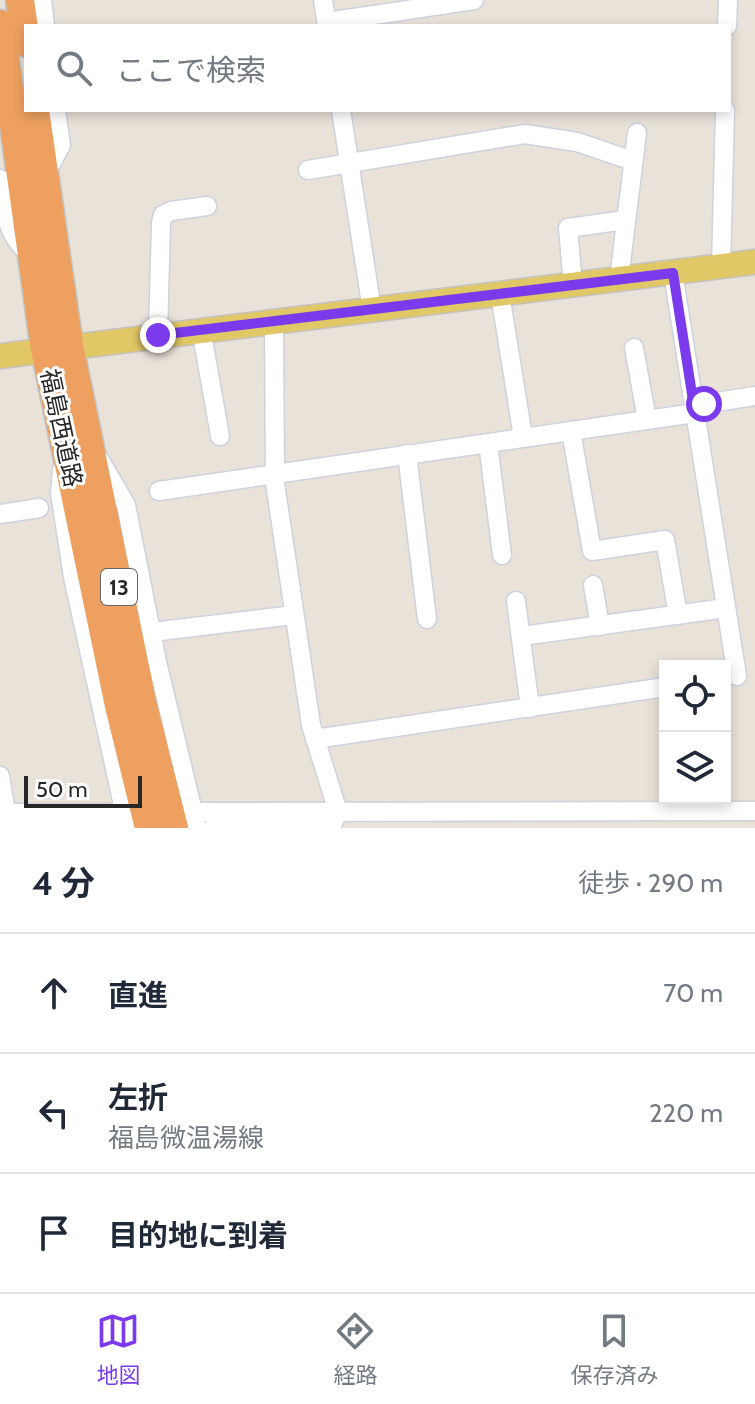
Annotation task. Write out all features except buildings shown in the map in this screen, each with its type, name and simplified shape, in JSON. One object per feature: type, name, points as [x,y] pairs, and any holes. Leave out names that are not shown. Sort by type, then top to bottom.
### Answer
[{"type":"highway","points":[[20,0],[24,29]]},
{"type":"highway","name":"福島西道路","points":[[0,24],[32,256],[57,347],[76,442],[119,706],[149,828]]},
{"type":"highway","name":"福島西道路","points":[[35,112],[44,177],[57,347]]},
{"type":"highway","name":"福島西道路","points":[[76,442],[143,706],[194,824]]},
{"type":"main road","points":[[0,356],[755,262]]},
{"type":"street","points":[[42,0],[45,24]]},
{"type":"street","points":[[323,0],[327,24],[474,0]]},
{"type":"street","points":[[727,24],[728,0]]},
{"type":"street","points":[[44,177],[61,145],[56,112]]},
{"type":"street","points":[[341,112],[372,310]]},
{"type":"street","points":[[721,267],[725,112]]},
{"type":"street","points":[[619,279],[637,133]]},
{"type":"street","points":[[308,170],[525,134],[577,142],[633,161]]},
{"type":"street","points":[[0,179],[8,226],[18,245],[32,256]]},
{"type":"street","points":[[158,335],[163,215],[207,206]]},
{"type":"street","points":[[573,285],[568,228],[625,220]]},
{"type":"street","points":[[673,273],[739,676]]},
{"type":"street","points":[[500,294],[523,437]]},
{"type":"street","points":[[194,824],[332,825],[338,812],[315,739],[275,473],[274,320]]},
{"type":"street","points":[[201,329],[220,436]]},
{"type":"street","points":[[634,348],[647,420]]},
{"type":"street","points":[[159,491],[695,413],[704,404],[755,396]]},
{"type":"street","points":[[571,431],[592,551],[665,540],[678,615]]},
{"type":"street","points":[[76,442],[126,505],[194,824]]},
{"type":"street","points":[[0,776],[2,818],[122,823],[73,577],[60,493],[76,442]]},
{"type":"street","points":[[488,443],[502,555]]},
{"type":"street","points":[[407,454],[427,619]]},
{"type":"street","points":[[0,514],[39,508]]},
{"type":"street","points":[[593,585],[600,626]]},
{"type":"street","points":[[516,601],[530,708]]},
{"type":"street","points":[[522,636],[726,608]]},
{"type":"street","points":[[152,632],[294,615]]},
{"type":"street","points":[[315,739],[659,688]]},
{"type":"street","points":[[194,824],[338,812],[716,820],[755,811]]},
{"type":"route","points":[[158,335],[673,273],[695,413],[704,404]]}]
